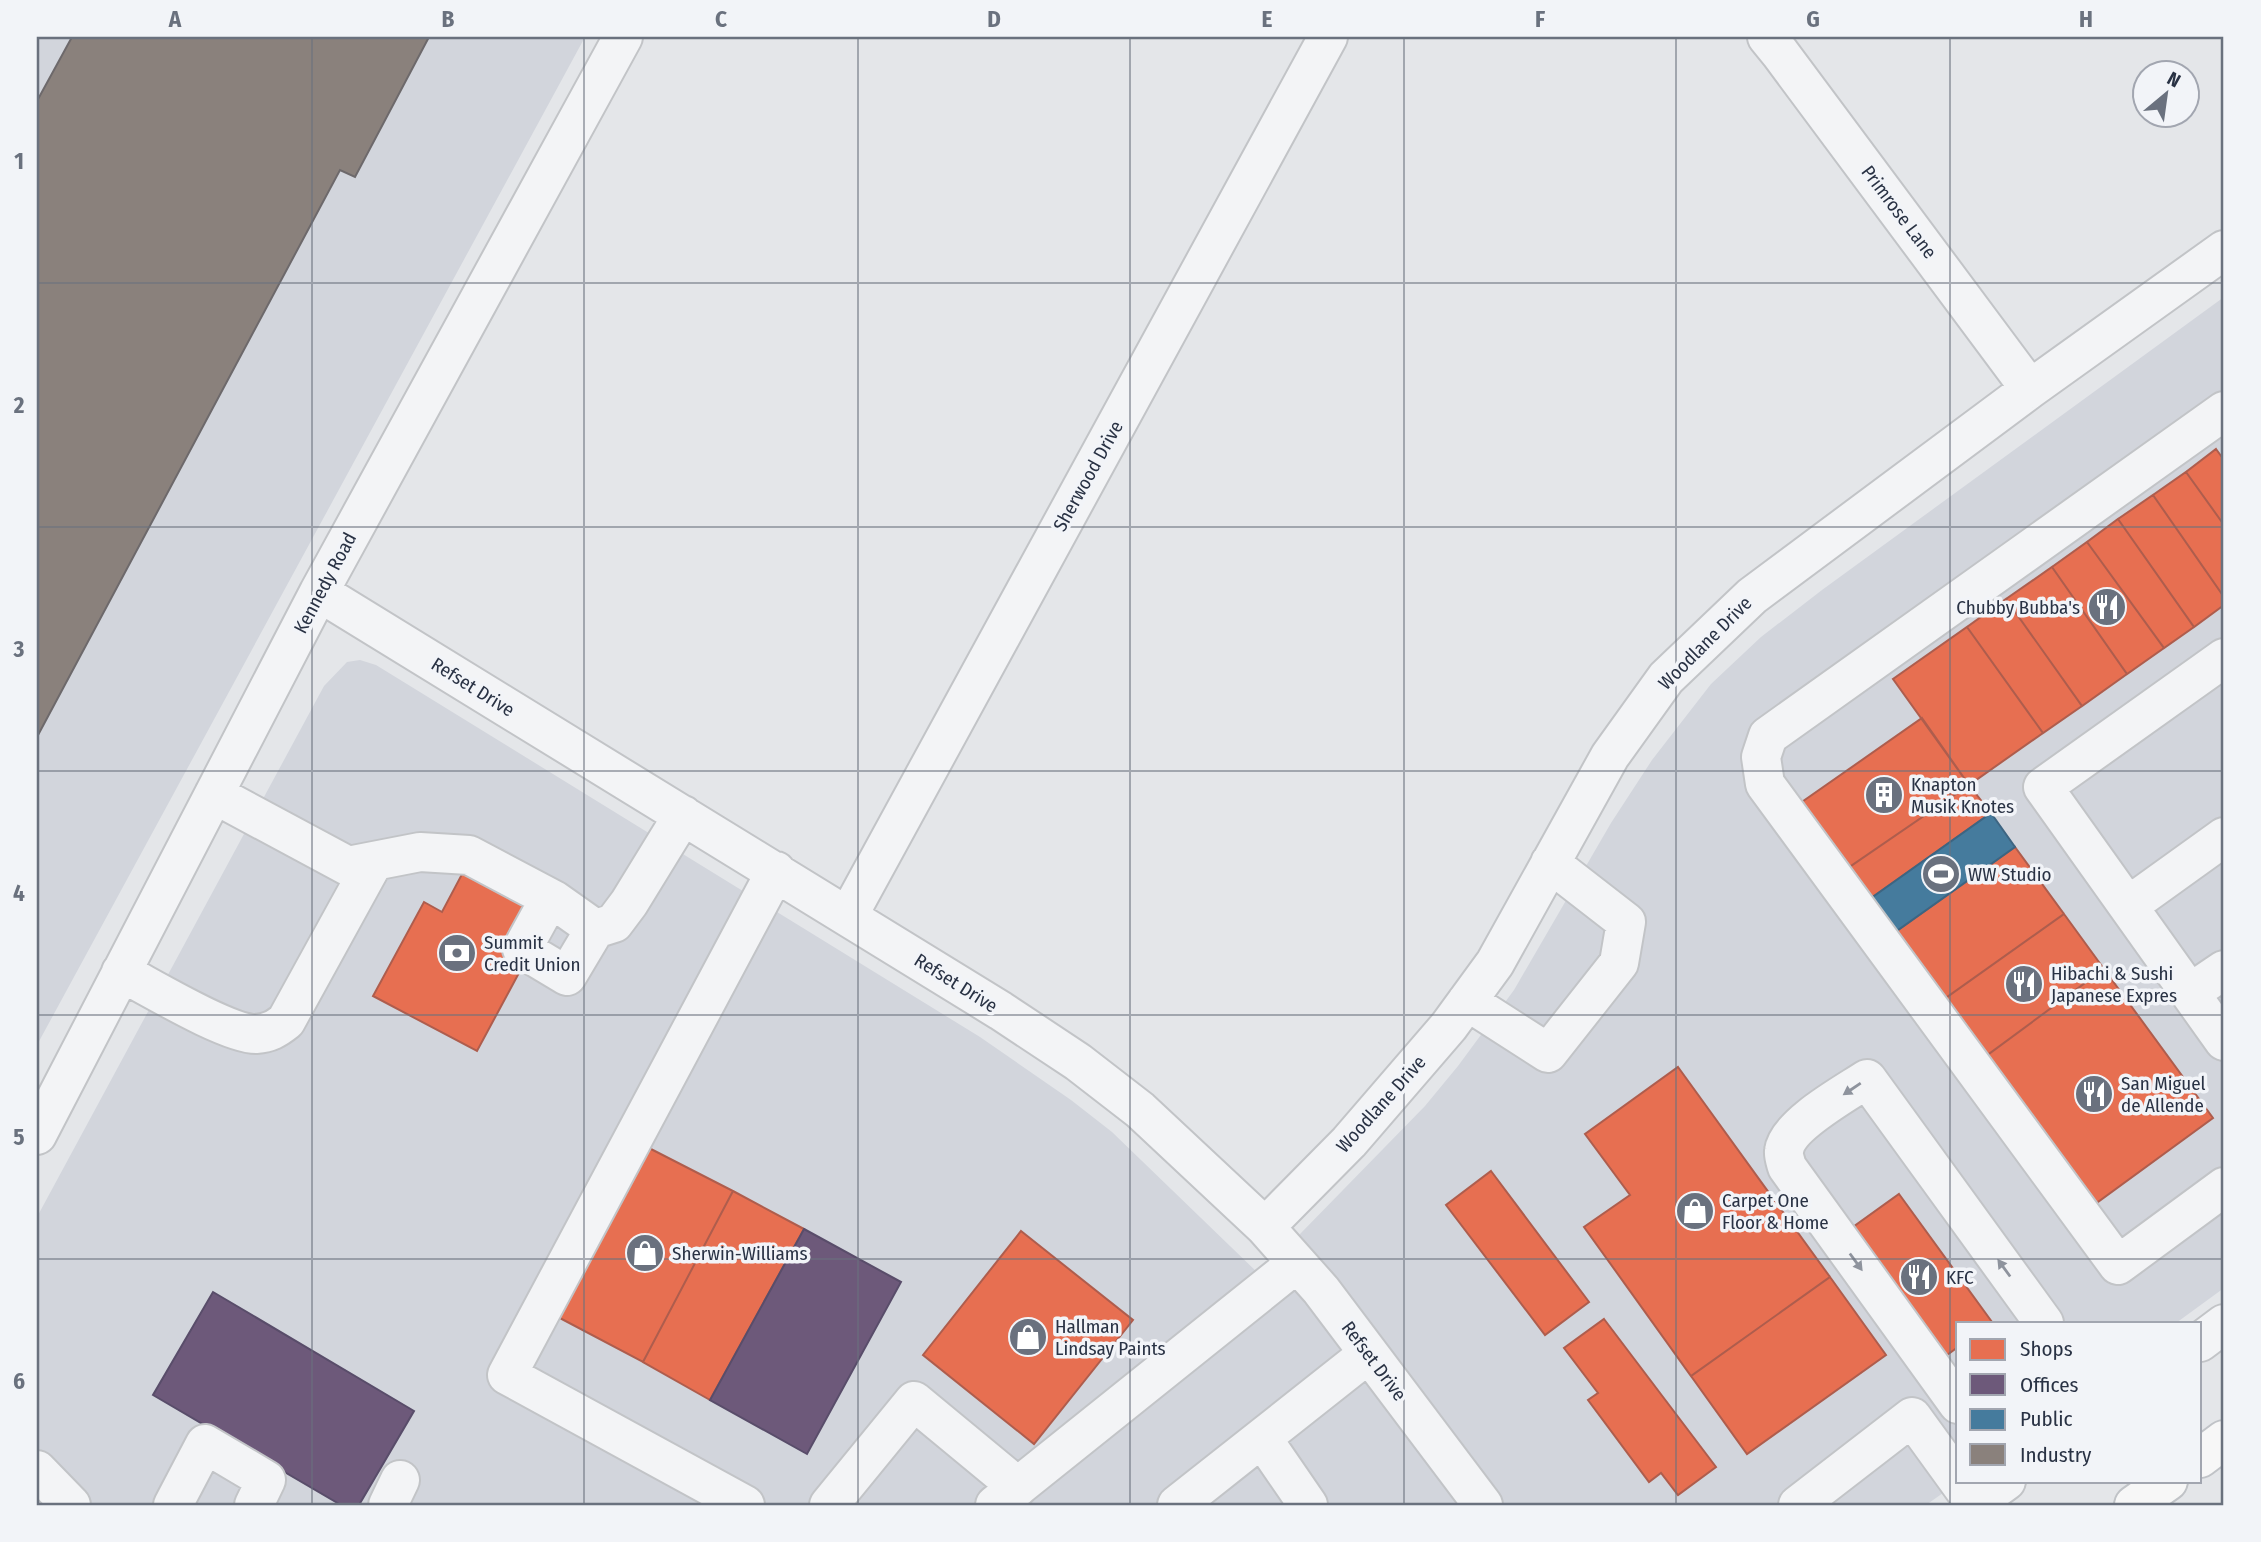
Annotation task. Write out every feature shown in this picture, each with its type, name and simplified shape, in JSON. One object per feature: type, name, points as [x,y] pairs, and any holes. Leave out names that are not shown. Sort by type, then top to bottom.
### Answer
[{"type":"main road","points":[[2202,1456],[2224,1440]]},
{"type":"main road","points":[[2134,1505],[2167,1482]]},
{"type":"street","name":"Kennedy Road","points":[[37,1135],[319,592],[623,37]]},
{"type":"street","name":"Sherwood Drive","points":[[848,916],[1328,37]]},
{"type":"street","name":"Primrose Lane","points":[[1767,37],[2030,389]]},
{"type":"street","name":"Woodlane Drive","points":[[1265,1227],[1349,1142],[1432,1046],[1495,963],[1610,755],[1666,678],[1752,596],[2030,389],[2224,250]]},
{"type":"street","points":[[2224,411],[1768,736],[1761,757],[1765,784],[2118,1265],[2224,1187]]},
{"type":"street","name":"Refset Drive","points":[[319,592],[1001,1011],[1078,1062],[1140,1110],[1265,1227],[1321,1290],[1483,1505]]},
{"type":"street","points":[[2224,658],[2043,787],[2224,1041]]},
{"type":"street","points":[[214,794],[348,866],[420,852],[469,855],[550,898],[595,929]]},
{"type":"street","points":[[550,898],[522,949],[567,976],[595,929],[614,923],[629,903],[683,815]]},
{"type":"street","points":[[2128,906],[2224,837]]},
{"type":"street","points":[[121,972],[230,1028],[254,1034],[272,1031],[286,1021],[374,861]]},
{"type":"street","points":[[1466,1001],[1548,1053],[1619,962],[1626,922],[1550,863]]},
{"type":"street","points":[[745,1505],[507,1375],[776,871]]},
{"type":"street","points":[[2190,993],[2224,970]]},
{"type":"street","points":[[1956,1401],[1787,1167],[1784,1150],[1791,1134],[1867,1079],[2043,1322]]},
{"type":"street","points":[[829,1505],[915,1401],[1007,1496],[1297,1263]]},
{"type":"street","points":[[2202,1340],[2224,1324]]},
{"type":"street","points":[[1178,1505],[1368,1354]]},
{"type":"street","points":[[1798,1505],[1912,1417],[1956,1479]]},
{"type":"street","points":[[1262,1438],[1308,1505]]},
{"type":"street","points":[[173,1505],[205,1444],[265,1480],[254,1505]]},
{"type":"street","points":[[37,1470],[71,1505]]},
{"type":"street","points":[[1958,1482],[1974,1504],[2005,1482]]},
{"type":"shaded area","points":[[37,37],[585,37],[37,1045]]},
{"type":"shaded area","points":[[2224,297],[2224,1288],[2177,1322],[1956,1322],[1956,1482],[1959,1482],[1926,1505],[37,1505],[37,1217],[324,686],[347,662],[360,660],[376,665],[980,1037],[1112,1132],[1260,1275],[1425,1106],[1458,1066],[1514,990],[1611,823],[1652,760],[1711,684],[1761,637]]},
{"type":"building: Shops","points":[[2216,449],[2224,460],[2224,525],[2186,472]]},
{"type":"building: Shops","points":[[2186,472],[2224,525],[2224,597],[2153,495]]},
{"type":"building: Shops","points":[[2153,495],[2224,597],[2224,605],[2194,627],[2118,519]]},
{"type":"building: Shops","points":[[2118,519],[2194,627],[2164,648],[2087,542]]},
{"type":"building: Shops","name":"Chubby Bubba's","points":[[2087,542],[2164,648],[2127,674],[2052,567]]},
{"type":"building: Shops","points":[[2052,567],[2127,674],[2082,706],[2006,599]]},
{"type":"building: Shops","points":[[2006,599],[2082,706],[2043,733],[1967,627]]},
{"type":"building: Shops","points":[[1967,627],[2043,733],[1969,785],[1893,679]]},
{"type":"building: Shops","name":"Knapton Musik Knotes","points":[[1922,718],[1969,785],[1845,870],[1799,804]]},
{"type":"building: Shops","points":[[1969,785],[1991,813],[1867,901],[1845,870]]},
{"type":"building: Shops","points":[[2015,847],[2064,914],[1940,1002],[1891,935]]},
{"type":"building: Shops","name":"Summit Credit Union","points":[[469,861],[534,895],[527,958],[477,1051],[373,996],[424,902],[442,912]]},
{"type":"building: Shops","points":[[2064,914],[2104,969],[1982,1059],[1940,1002]]},
{"type":"building: Shops","points":[[2104,969],[2213,1118],[2091,1207],[1982,1059]]},
{"type":"building: Shops","name":"Carpet One Floor & Home","points":[[1678,1067],[1830,1277],[1691,1376],[1584,1227],[1630,1195],[1585,1134]]},
{"type":"building: Shops","name":"Sherwin-Williams","points":[[647,1147],[733,1191],[643,1362],[556,1316]]},
{"type":"building: Shops","points":[[1491,1171],[1589,1302],[1545,1335],[1446,1205]]},
{"type":"building: Shops","points":[[733,1191],[804,1229],[710,1400],[643,1362]]},
{"type":"building: Shops","name":"KFC","points":[[1899,1194],[1992,1322],[1956,1322],[1956,1348],[1940,1360],[1846,1232]]},
{"type":"building: Shops","name":"Hallman Lindsay Paints","points":[[1021,1231],[1133,1320],[1034,1444],[923,1355]]},
{"type":"building: Shops","points":[[1830,1277],[1886,1355],[1747,1454],[1691,1376]]},
{"type":"building: Shops","points":[[1604,1319],[1716,1467],[1678,1495],[1661,1473],[1649,1482],[1588,1400],[1598,1393],[1564,1348]]},
{"type":"building: Offices","points":[[804,1229],[901,1282],[807,1454],[710,1400]]},
{"type":"building: Offices","points":[[213,1292],[414,1411],[359,1505],[341,1505],[153,1395]]},
{"type":"building: Public","name":"WW Studio","points":[[1991,813],[2015,847],[1891,935],[1867,901]]},
{"type":"building: Industry","points":[[72,37],[429,37],[355,177],[340,170],[37,737],[37,101]]},
{"type":"place","name":"Chubby Bubba's","points":[[2107,607]]},
{"type":"place","name":"Knapton Musik Knotes","points":[[1884,795]]},
{"type":"place","name":"WW Studio","points":[[1941,874]]},
{"type":"place","name":"Summit Credit Union","points":[[457,953]]},
{"type":"place","name":"Hibachi & Sushi Japanese Expres","points":[[2024,984]]},
{"type":"place","name":"San Miguel de Allende","points":[[2094,1094]]},
{"type":"place","name":"Carpet One Floor & Home","points":[[1695,1211]]},
{"type":"place","name":"Sherwin-Williams","points":[[645,1253]]},
{"type":"place","name":"KFC","points":[[1919,1277]]},
{"type":"place","name":"Hallman Lindsay Paints","points":[[1028,1337]]}]
